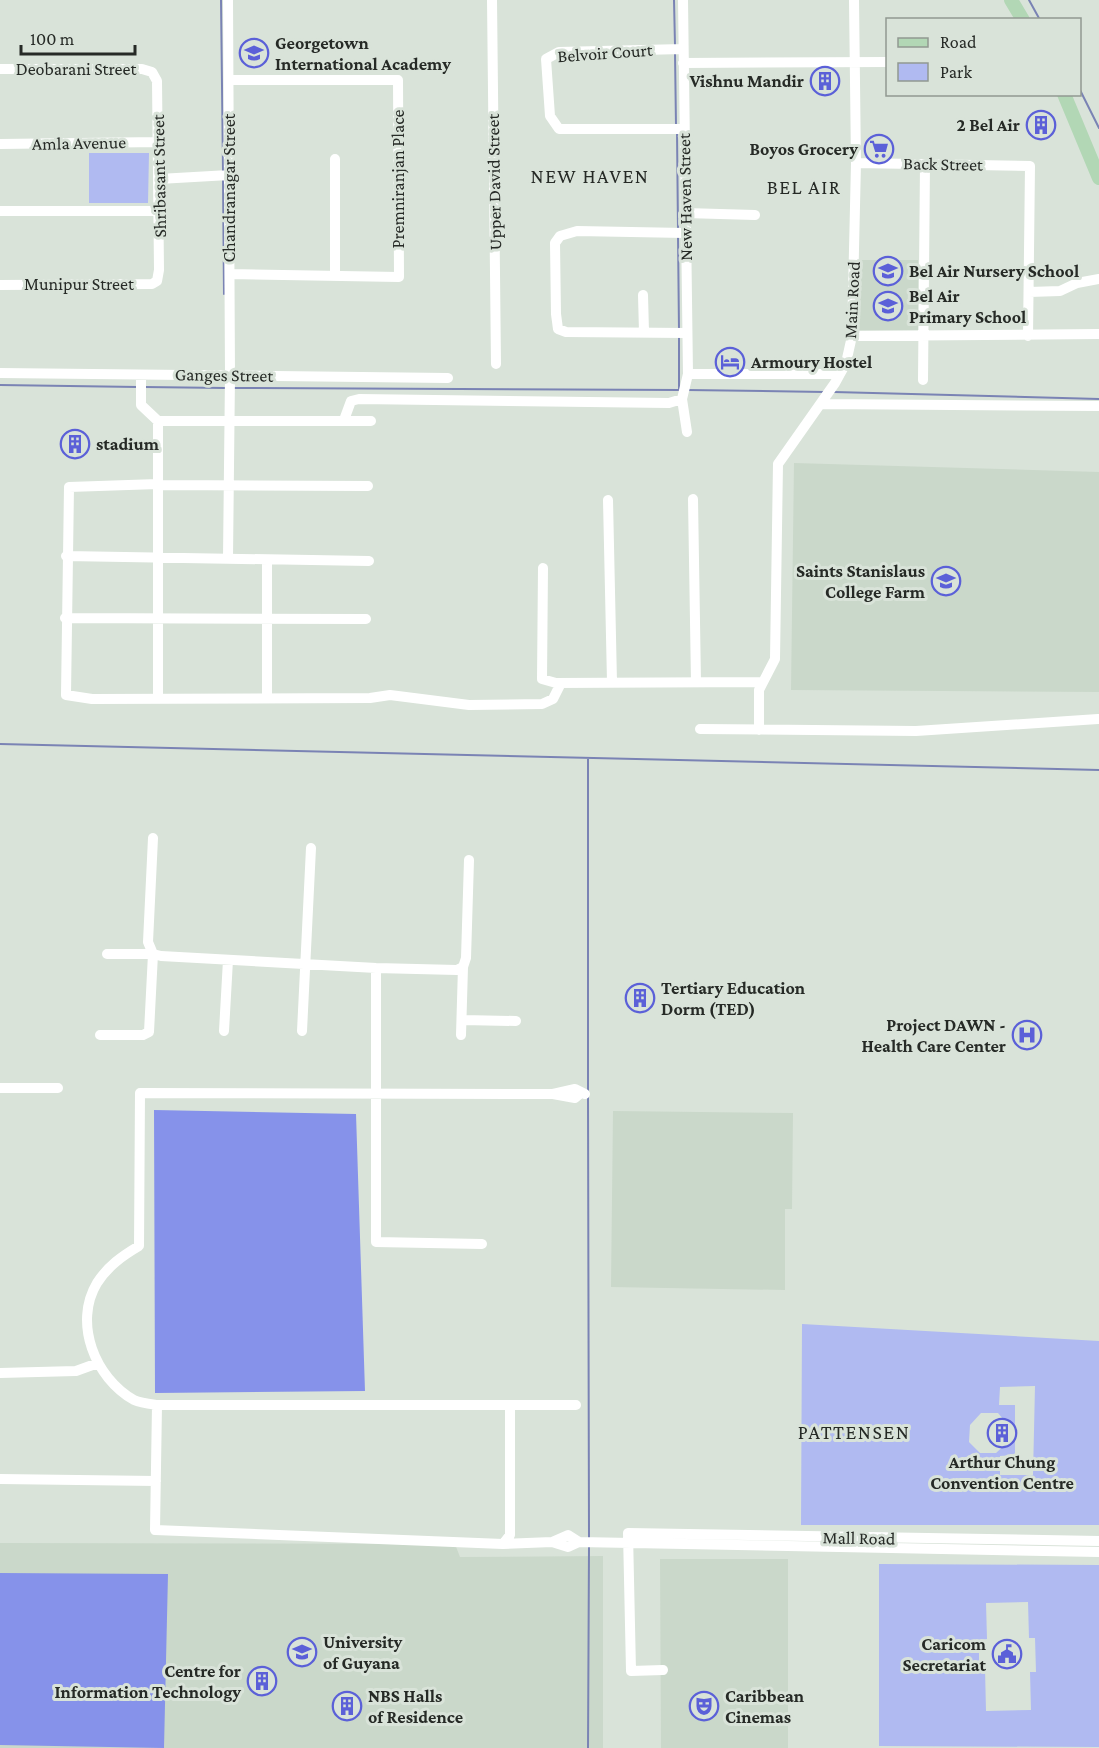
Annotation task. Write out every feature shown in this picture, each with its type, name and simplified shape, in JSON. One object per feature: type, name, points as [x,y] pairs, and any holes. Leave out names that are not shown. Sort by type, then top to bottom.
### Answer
[{"type":"main road","points":[[1011,0],[1022,18]]},
{"type":"main road","points":[[1022,0],[1031,18]]},
{"type":"main road","points":[[1065,96],[1099,178]]},
{"type":"main road","points":[[1073,96],[1099,156]]},
{"type":"street","name":"Chandranagar Street","points":[[228,0],[229,80],[224,176],[230,274],[228,558]]},
{"type":"street","name":"Upper David Street","points":[[492,0],[496,364]]},
{"type":"street","name":"New Haven Street","points":[[683,0],[685,213],[681,233],[680,333],[687,432]]},
{"type":"street","name":"Main Road","points":[[761,682],[770,672],[775,658],[778,464],[838,379],[846,363],[852,336],[856,163],[854,0]]},
{"type":"street","name":"Belvoir Court","points":[[683,49],[559,52],[546,59],[550,116],[560,129],[684,129]]},
{"type":"street","points":[[683,63],[886,62]]},
{"type":"street","name":"Deobarani Street","points":[[0,69],[142,69],[152,72]]},
{"type":"street","name":"Shribasant Street","points":[[152,72],[157,81],[159,142],[157,281]]},
{"type":"street","name":"Premniranjan Place","points":[[229,80],[398,80],[399,277],[230,274]]},
{"type":"street","name":"Amla Avenue","points":[[0,144],[159,142]]},
{"type":"street","points":[[335,159],[335,276]]},
{"type":"street","name":"Back Street","points":[[856,163],[1030,166],[1029,292]]},
{"type":"street","points":[[923,380],[926,164]]},
{"type":"street","points":[[159,179],[224,176]]},
{"type":"street","points":[[0,211],[159,211]]},
{"type":"street","points":[[685,213],[755,215]]},
{"type":"street","points":[[680,333],[566,332],[558,329],[556,240],[565,234],[577,231],[681,233]]},
{"type":"street","points":[[1028,336],[1029,292],[1059,291],[1077,283],[1099,279]]},
{"type":"street","name":"Munipur Street","points":[[0,285],[144,284],[157,281]]},
{"type":"street","points":[[643,294],[644,332]]},
{"type":"street","points":[[852,336],[1099,334]]},
{"type":"street","name":"Ganges Street","points":[[0,373],[141,383],[230,385],[448,378]]},
{"type":"street","points":[[344,420],[351,401],[359,399],[669,403],[685,387],[838,379]]},
{"type":"street","points":[[141,383],[141,405],[158,421],[371,421]]},
{"type":"street","points":[[821,404],[1099,406]]},
{"type":"street","points":[[158,421],[158,699]]},
{"type":"street","points":[[368,486],[69,487],[65,618],[66,695],[92,699],[370,698],[390,695],[469,705],[542,704],[553,699],[561,683]]},
{"type":"street","points":[[693,499],[696,682]]},
{"type":"street","points":[[608,500],[612,682]]},
{"type":"street","points":[[66,556],[369,561]]},
{"type":"street","points":[[267,560],[267,698]]},
{"type":"street","points":[[543,568],[542,679],[561,683],[761,682],[759,730]]},
{"type":"street","points":[[65,618],[366,619]]},
{"type":"street","points":[[700,729],[940,730],[1098,719]]},
{"type":"street","points":[[100,1035],[144,1035],[149,1032],[153,954],[148,942],[153,838]]},
{"type":"street","points":[[302,1031],[311,848]]},
{"type":"street","points":[[461,1035],[469,860]]},
{"type":"street","points":[[107,954],[153,954],[376,968],[457,970],[463,967]]},
{"type":"street","points":[[224,1031],[228,960]]},
{"type":"street","points":[[376,968],[376,1242],[482,1244]]},
{"type":"street","points":[[463,1020],[516,1021]]},
{"type":"street","points":[[0,1089],[58,1088]]},
{"type":"street","points":[[576,1405],[157,1405],[136,1400],[116,1386],[98,1364],[87,1331],[88,1305],[97,1284],[114,1262],[139,1246],[140,1094],[377,1092],[553,1094],[575,1098],[583,1094]]},
{"type":"street","points":[[0,1373],[76,1371],[98,1364]]},
{"type":"street","points":[[157,1405],[155,1530],[503,1544],[552,1542],[568,1547],[582,1542],[598,1543],[628,1538],[631,1671],[663,1670]]},
{"type":"street","points":[[503,1544],[510,1535],[510,1405]]},
{"type":"street","points":[[0,1479],[156,1481]]},
{"type":"street","name":"Mall Road","points":[[628,1538],[1099,1541]]},
{"type":"street","name":"Mall Road","points":[[628,1538],[1099,1552]]},
{"type":"shaded area","name":"Bel Air Primary School","points":[[858,260],[918,260],[918,330],[858,330]]},
{"type":"shaded area","name":"Saints Stanislaus College Farm","points":[[794,463],[1099,472],[1099,692],[791,690]]},
{"type":"shaded area","points":[[154,1110],[356,1114],[365,1391],[155,1393]]},
{"type":"shaded area","points":[[613,1111],[793,1113],[792,1209],[785,1209],[785,1290],[611,1287]]},
{"type":"shaded area","name":"University of Guyana","points":[[0,1543],[455,1544],[460,1557],[603,1556],[603,1748],[0,1748]]},
{"type":"shaded area","points":[[660,1559],[788,1559],[788,1748],[661,1748]]},
{"type":"shaded area","points":[[0,1573],[168,1574],[164,1748],[0,1745]]},
{"type":"green space","points":[[89,153],[149,153],[148,203],[89,203]]},
{"type":"green space","points":[[802,1324],[1099,1341],[1099,1525],[801,1525]],"holes":[[[1035,1386],[1033,1475],[1000,1475],[1000,1456],[1015,1455],[1015,1441],[1009,1441],[996,1453],[980,1453],[969,1442],[970,1425],[981,1413],[998,1413],[1009,1426],[1015,1426],[1015,1405],[999,1405],[1000,1387]]]},
{"type":"green space","points":[[879,1564],[1099,1565],[1099,1747],[879,1746]],"holes":[[[1028,1602],[1029,1638],[1035,1638],[1036,1672],[1030,1672],[1031,1710],[986,1711],[985,1669],[979,1669],[979,1640],[987,1639],[986,1603]]]},
{"type":"waterway","points":[[221,0],[223,171]]},
{"type":"waterway","points":[[674,0],[675,45]]},
{"type":"waterway","points":[[1029,0],[1039,18]]},
{"type":"waterway","points":[[675,53],[676,126]]},
{"type":"waterway","points":[[1081,92],[1099,128]]},
{"type":"waterway","points":[[677,131],[678,231]]},
{"type":"waterway","points":[[223,180],[224,294]]},
{"type":"waterway","points":[[678,236],[679,330]]},
{"type":"waterway","points":[[679,335],[679,390]]},
{"type":"waterway","points":[[0,385],[138,387]]},
{"type":"waterway","points":[[144,387],[225,388]]},
{"type":"waterway","points":[[234,388],[681,390]]},
{"type":"waterway","points":[[687,390],[825,392]]},
{"type":"waterway","points":[[834,392],[1099,399]]},
{"type":"waterway","points":[[0,744],[1099,770]]},
{"type":"waterway","points":[[588,758],[588,1091]]},
{"type":"waterway","points":[[588,1097],[589,1538]]},
{"type":"waterway","points":[[588,1748],[589,1547]]},
{"type":"place","name":"Georgetown International Academy","points":[[254,53]]},
{"type":"place","name":"Vishnu Mandir","points":[[825,81]]},
{"type":"place","name":"2 Bel Air","points":[[1041,125]]},
{"type":"place","name":"Boyos Grocery","points":[[879,149]]},
{"type":"place","name":"Bel Air Nursery School","points":[[888,271]]},
{"type":"place","name":"Bel Air Primary School","points":[[888,306]]},
{"type":"place","name":"Armoury Hostel","points":[[730,362]]},
{"type":"place","name":"stadium","points":[[75,444]]},
{"type":"place","name":"Saints Stanislaus College Farm","points":[[946,581]]},
{"type":"place","name":"Tertiary Education Dorm (TED)","points":[[640,998]]},
{"type":"place","name":"Project DAWN - Health Care Center","points":[[1027,1035]]},
{"type":"place","name":"Arthur Chung Convention Centre","points":[[1002,1433]]},
{"type":"place","name":"University of Guyana","points":[[302,1652]]},
{"type":"place","name":"Caricom Secretariat","points":[[1007,1654]]},
{"type":"place","name":"Centre for Information Technology","points":[[262,1681]]},
{"type":"place","name":"NBS Halls of Residence","points":[[347,1706]]},
{"type":"place","name":"Caribbean Cinemas","points":[[704,1706]]},
{"type":"district","name":"NEW HAVEN","points":[[590,176]]},
{"type":"district","name":"BEL AIR","points":[[804,187]]},
{"type":"district","name":"PATTENSEN","points":[[854,1432]]}]
